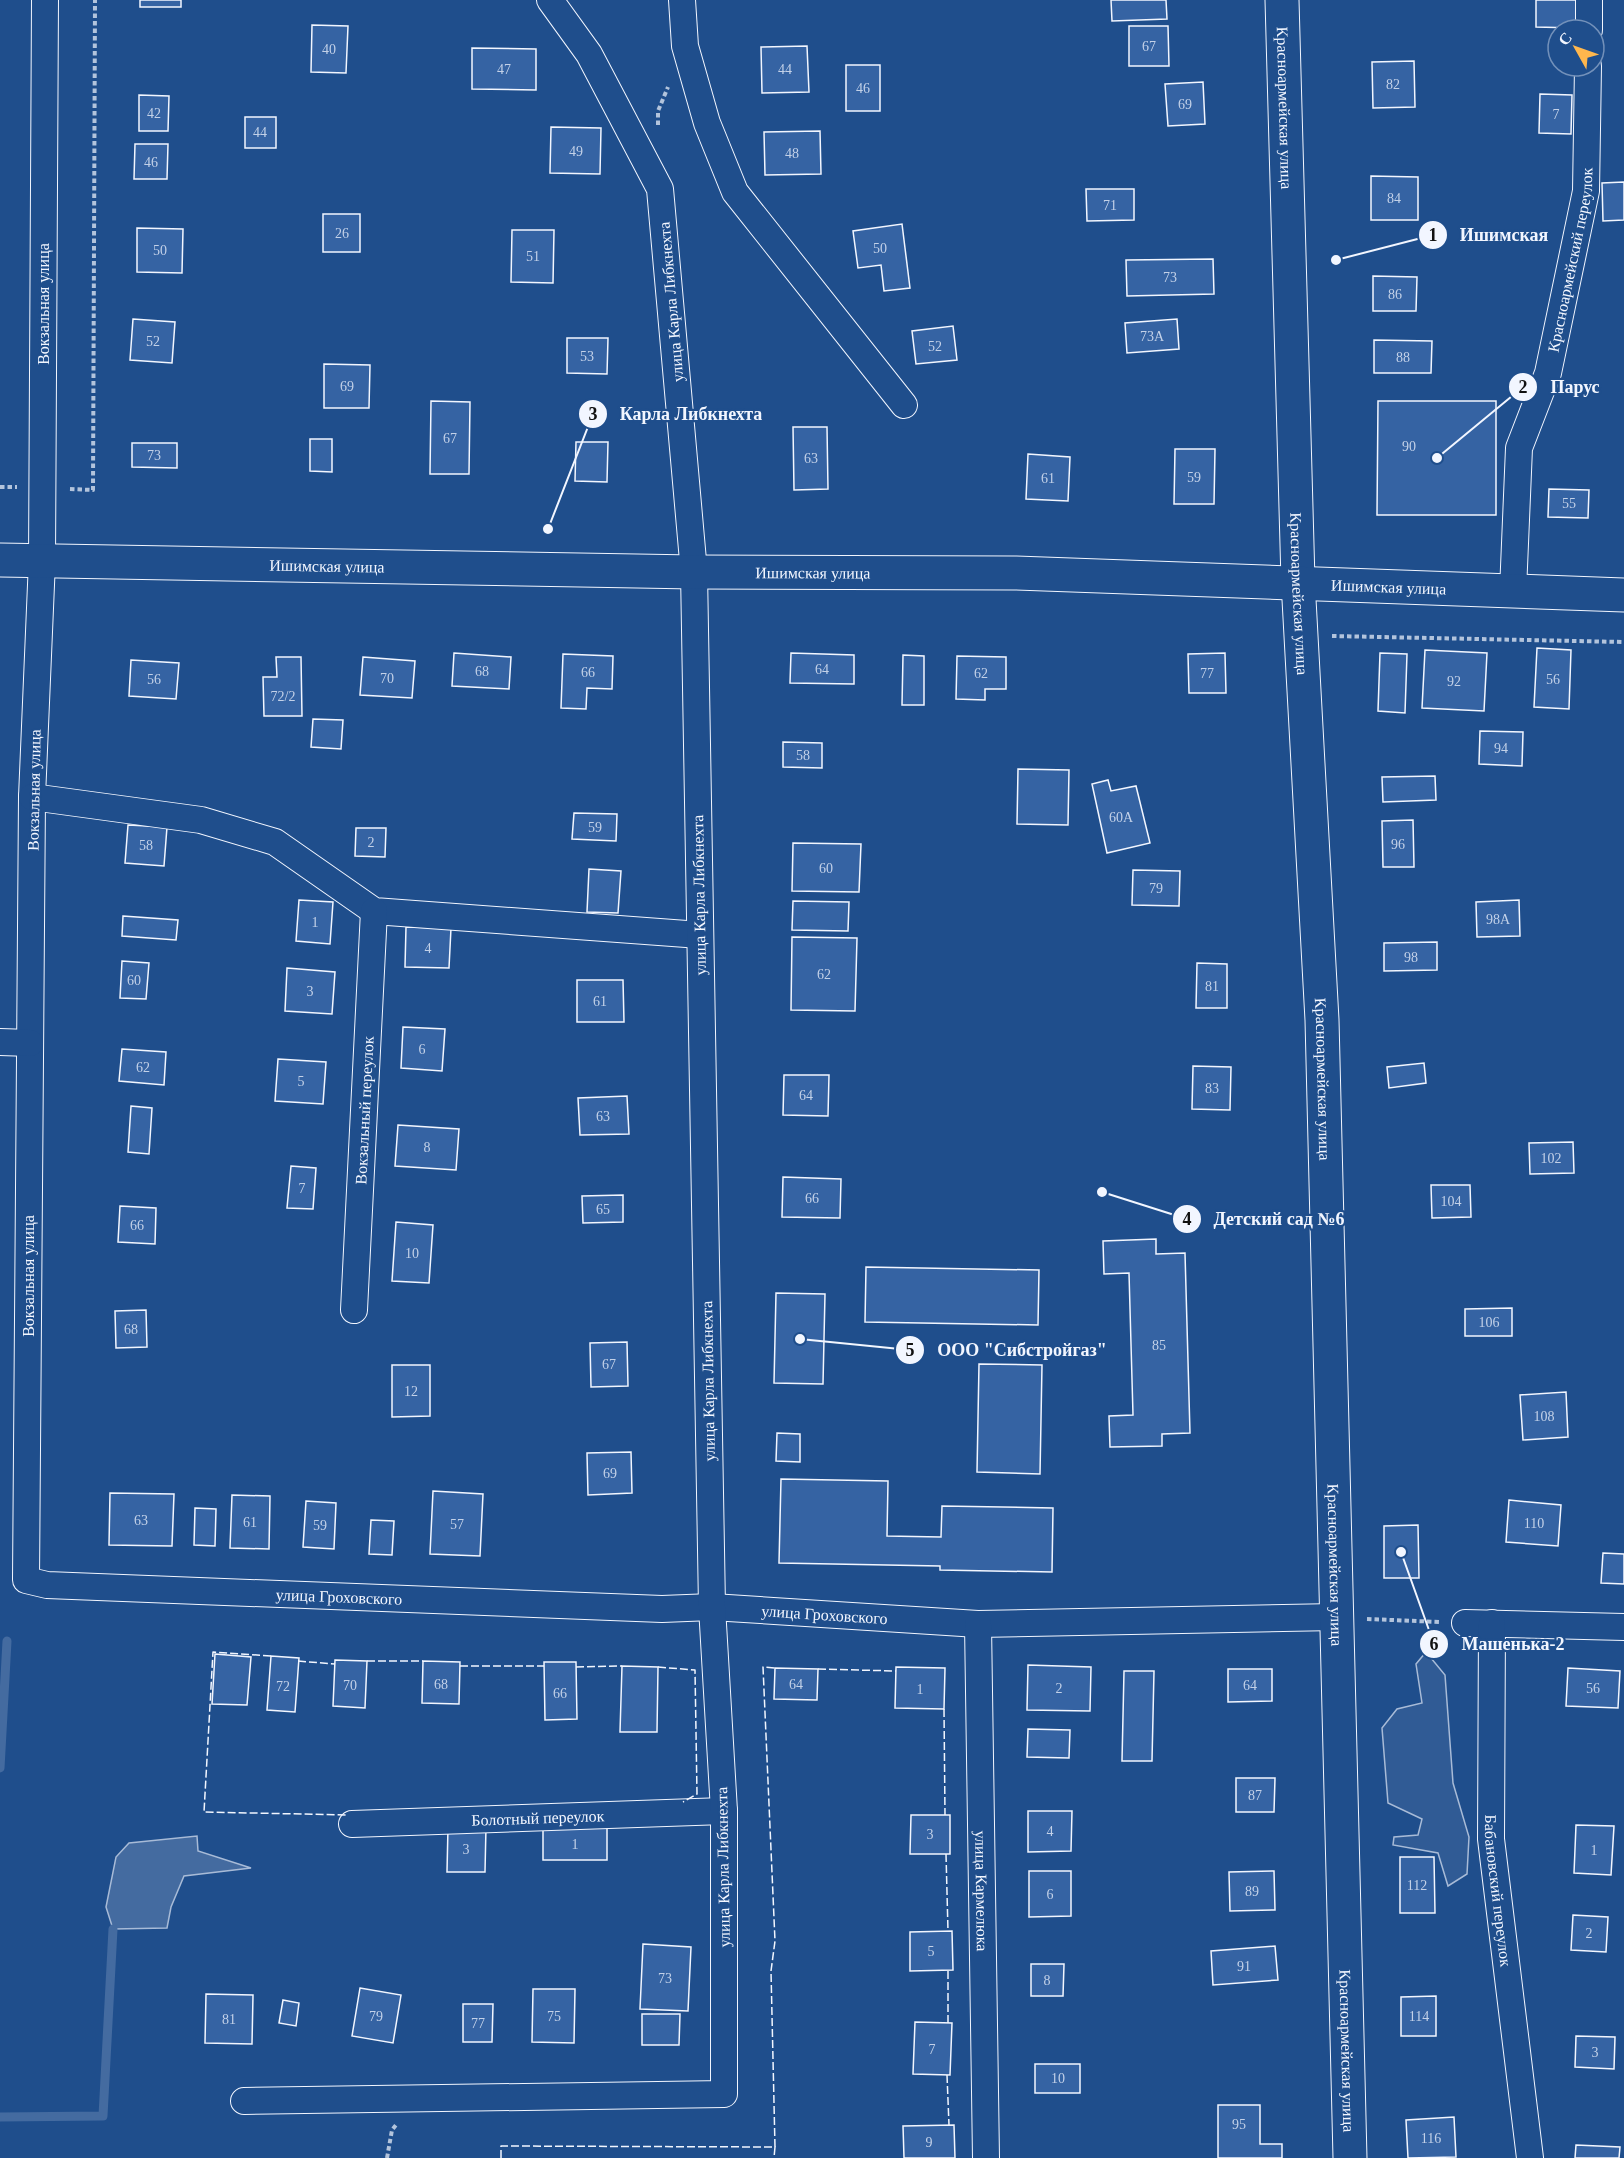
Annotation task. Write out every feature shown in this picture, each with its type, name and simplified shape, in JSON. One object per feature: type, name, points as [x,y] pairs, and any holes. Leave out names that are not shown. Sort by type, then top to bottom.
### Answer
[{"type":"main road","name":"Красноармейская улица","points":[[1282,0],[1298,581],[1322,1020],[1350,2158]]},
{"type":"main road","name":"Ишимская улица","points":[[0,560],[694,572],[1016,573],[1298,581],[1624,595]]},
{"type":"street","name":"Вокзальная улица","points":[[26,1580],[32,797],[42,561],[45,0]]},
{"type":"street","name":"улица Карла Либкнехта","points":[[244,2101],[724,2094],[724,1811],[712,1607],[694,572],[660,189],[589,54],[550,0]]},
{"type":"street","points":[[682,0],[685,46],[707,123],[735,192],[904,405]]},
{"type":"street","points":[[1589,0],[1589,18]]},
{"type":"street","name":"Красноармейский переулок","points":[[1513,591],[1519,448],[1548,373],[1586,191],[1588,78]]},
{"type":"street","points":[[32,797],[201,820],[275,842],[374,911],[700,934]]},
{"type":"street","name":"Вокзальный переулок","points":[[354,1310],[374,911]]},
{"type":"street","points":[[0,1042],[30,1043]]},
{"type":"street","name":"улица Гроховского","points":[[26,1580],[47,1585],[662,1609],[712,1607],[978,1624],[1336,1617]]},
{"type":"street","points":[[1465,1623],[1624,1627]]},
{"type":"street","name":"Бабановский переулок","points":[[1492,1623],[1491,1839],[1530,2158]]},
{"type":"street","name":"улица Кармелюка","points":[[978,1624],[986,2158]]},
{"type":"street","name":"Болотный переулок","points":[[352,1824],[724,1811]]},
{"type":"path","points":[[42,488],[93,490],[95,0]]},
{"type":"path","points":[[658,134],[658,111],[685,46]]},
{"type":"path","points":[[1301,636],[1624,642]]},
{"type":"path","points":[[1336,1617],[1465,1623]]},
{"type":"shaded area","points":[[1426,1652],[1445,1675],[1453,1783],[1469,1837],[1467,1874],[1448,1886],[1438,1853],[1393,1845],[1394,1837],[1418,1835],[1422,1819],[1388,1803],[1382,1728],[1397,1709],[1422,1703],[1416,1664]]},
{"type":"shaded area","points":[[197,1836],[198,1851],[251,1868],[184,1876],[171,1907],[167,1928],[113,1929],[106,1907],[116,1857],[129,1843]]},
{"type":"building","points":[[140,0],[181,0],[181,7],[140,7]]},
{"type":"building","points":[[1111,0],[1166,0],[1167,19],[1112,21]]},
{"type":"building","points":[[1536,0],[1577,0],[1576,18],[1546,18],[1546,27],[1536,27]]},
{"type":"building","points":[[312,25],[348,26],[346,73],[311,72]]},
{"type":"building","points":[[1129,26],[1168,26],[1169,66],[1129,66]]},
{"type":"building","points":[[807,46],[809,92],[762,93],[761,47]]},
{"type":"building","points":[[472,48],[536,49],[536,90],[472,89]]},
{"type":"building","points":[[1414,61],[1415,107],[1373,108],[1372,62]]},
{"type":"building","points":[[846,65],[880,65],[880,111],[846,111]]},
{"type":"building","points":[[1203,82],[1205,124],[1168,126],[1165,84]]},
{"type":"building","points":[[1540,94],[1572,95],[1571,134],[1539,133]]},
{"type":"building","points":[[139,95],[169,96],[168,131],[139,131]]},
{"type":"building","points":[[245,117],[276,117],[276,148],[245,148]]},
{"type":"building","points":[[551,127],[601,128],[600,174],[550,173]]},
{"type":"building","points":[[820,131],[821,174],[765,175],[764,132]]},
{"type":"building","points":[[135,144],[168,144],[167,179],[134,179]]},
{"type":"building","points":[[1371,176],[1418,177],[1418,220],[1371,220]]},
{"type":"building","points":[[1624,182],[1624,220],[1603,221],[1602,183]]},
{"type":"building","points":[[1086,189],[1134,189],[1134,220],[1087,221]]},
{"type":"building","points":[[323,214],[360,214],[360,252],[323,252]]},
{"type":"building","points":[[902,224],[910,288],[884,291],[881,265],[858,268],[853,231]]},
{"type":"building","points":[[137,228],[183,229],[182,273],[137,272]]},
{"type":"building","points":[[512,230],[554,230],[553,283],[511,282]]},
{"type":"building","points":[[1213,259],[1214,294],[1127,296],[1126,260]]},
{"type":"building","points":[[1373,276],[1417,277],[1416,311],[1373,311]]},
{"type":"building","points":[[133,319],[175,322],[172,363],[130,360]]},
{"type":"building","points":[[1177,319],[1179,349],[1127,353],[1125,323]]},
{"type":"building","points":[[953,326],[957,360],[916,364],[912,331]]},
{"type":"building","points":[[567,338],[608,338],[607,374],[567,373]]},
{"type":"building","points":[[1374,340],[1432,341],[1431,373],[1374,373]]},
{"type":"building","points":[[324,364],[370,365],[369,408],[324,408]]},
{"type":"building","points":[[431,401],[470,402],[469,474],[430,474]]},
{"type":"building","points":[[1378,401],[1496,401],[1496,515],[1377,515]]},
{"type":"building","points":[[793,427],[827,427],[828,489],[794,490]]},
{"type":"building","points":[[310,439],[332,439],[332,472],[310,471]]},
{"type":"building","points":[[576,442],[608,442],[607,482],[575,481]]},
{"type":"building","points":[[132,443],[177,443],[177,468],[132,467]]},
{"type":"building","points":[[1175,449],[1215,449],[1214,504],[1174,504]]},
{"type":"building","points":[[1028,454],[1070,457],[1068,501],[1026,499]]},
{"type":"building","points":[[1549,489],[1589,490],[1588,518],[1548,517]]},
{"type":"building","points":[[1537,648],[1571,650],[1569,709],[1534,707]]},
{"type":"building","points":[[1425,650],[1487,653],[1484,711],[1422,708]]},
{"type":"building","points":[[454,653],[511,657],[509,689],[452,686]]},
{"type":"building","points":[[791,653],[854,655],[854,684],[790,683]]},
{"type":"building","points":[[1225,653],[1226,693],[1189,693],[1188,654]]},
{"type":"building","points":[[1380,653],[1407,654],[1405,713],[1378,711]]},
{"type":"building","points":[[563,654],[613,656],[612,689],[587,688],[586,709],[561,708]]},
{"type":"building","points":[[903,655],[924,656],[924,705],[902,705]]},
{"type":"building","points":[[957,656],[1006,657],[1006,689],[985,689],[985,700],[956,699]]},
{"type":"building","points":[[276,657],[301,657],[302,716],[264,716],[263,677],[277,677]]},
{"type":"building","points":[[363,657],[415,661],[412,698],[360,695]]},
{"type":"building","points":[[131,660],[179,663],[176,699],[129,696]]},
{"type":"building","points":[[313,719],[343,720],[341,749],[311,747]]},
{"type":"building","points":[[1480,731],[1523,732],[1522,766],[1479,764]]},
{"type":"building","points":[[783,742],[822,743],[822,768],[783,767]]},
{"type":"building","points":[[1018,769],[1069,770],[1068,825],[1017,824]]},
{"type":"building","points":[[1435,776],[1436,800],[1383,802],[1382,777]]},
{"type":"building","points":[[1108,780],[1111,791],[1136,786],[1150,843],[1107,853],[1092,784]]},
{"type":"building","points":[[574,813],[617,814],[616,841],[572,839]]},
{"type":"building","points":[[1413,820],[1414,867],[1383,867],[1382,821]]},
{"type":"building","points":[[128,825],[167,827],[164,866],[125,863]]},
{"type":"building","points":[[356,828],[386,828],[385,857],[355,856]]},
{"type":"building","points":[[793,843],[861,844],[859,892],[792,891]]},
{"type":"building","points":[[589,869],[621,871],[618,913],[587,912]]},
{"type":"building","points":[[1133,870],[1180,871],[1179,906],[1132,905]]},
{"type":"building","points":[[299,900],[333,902],[330,944],[296,941]]},
{"type":"building","points":[[1519,900],[1520,936],[1477,937],[1476,902]]},
{"type":"building","points":[[793,901],[849,902],[848,931],[792,930]]},
{"type":"building","points":[[123,916],[178,920],[176,940],[122,936]]},
{"type":"building","points":[[406,927],[451,928],[449,968],[405,967]]},
{"type":"building","points":[[792,937],[857,938],[855,1011],[791,1010]]},
{"type":"building","points":[[1437,942],[1437,970],[1384,971],[1384,943]]},
{"type":"building","points":[[122,961],[149,963],[146,999],[120,998]]},
{"type":"building","points":[[1197,963],[1227,964],[1227,1008],[1196,1008]]},
{"type":"building","points":[[287,968],[335,972],[332,1014],[285,1011]]},
{"type":"building","points":[[577,980],[623,980],[624,1022],[577,1022]]},
{"type":"building","points":[[403,1027],[445,1029],[442,1071],[401,1068]]},
{"type":"building","points":[[122,1049],[166,1052],[164,1085],[119,1081]]},
{"type":"building","points":[[278,1059],[326,1062],[323,1104],[275,1101]]},
{"type":"building","points":[[1424,1063],[1426,1083],[1389,1088],[1387,1067]]},
{"type":"building","points":[[1193,1066],[1231,1067],[1230,1110],[1192,1109]]},
{"type":"building","points":[[784,1075],[829,1075],[828,1116],[783,1115]]},
{"type":"building","points":[[627,1096],[629,1134],[580,1135],[578,1098]]},
{"type":"building","points":[[131,1106],[152,1108],[149,1154],[128,1152]]},
{"type":"building","points":[[398,1125],[459,1129],[456,1170],[395,1166]]},
{"type":"building","points":[[1573,1142],[1574,1173],[1530,1174],[1529,1143]]},
{"type":"building","points":[[291,1166],[316,1168],[313,1209],[287,1208]]},
{"type":"building","points":[[783,1177],[841,1179],[840,1218],[782,1217]]},
{"type":"building","points":[[1431,1185],[1470,1185],[1471,1217],[1432,1218]]},
{"type":"building","points":[[623,1195],[623,1222],[583,1223],[582,1196]]},
{"type":"building","points":[[120,1206],[156,1208],[155,1244],[118,1242]]},
{"type":"building","points":[[396,1222],[433,1225],[429,1283],[392,1281]]},
{"type":"building","points":[[1156,1239],[1156,1254],[1185,1253],[1190,1433],[1162,1434],[1162,1446],[1110,1447],[1109,1416],[1133,1415],[1129,1273],[1104,1274],[1103,1241]]},
{"type":"building","points":[[866,1267],[1039,1270],[1038,1325],[865,1322]]},
{"type":"building","points":[[776,1293],[825,1294],[823,1384],[774,1383]]},
{"type":"building","points":[[1512,1308],[1512,1336],[1465,1336],[1465,1309]]},
{"type":"building","points":[[146,1310],[147,1347],[116,1348],[115,1311]]},
{"type":"building","points":[[627,1342],[628,1386],[591,1387],[590,1343]]},
{"type":"building","points":[[979,1364],[1042,1365],[1040,1474],[977,1472]]},
{"type":"building","points":[[392,1365],[430,1365],[430,1416],[392,1417]]},
{"type":"building","points":[[1566,1392],[1568,1437],[1523,1440],[1520,1395]]},
{"type":"building","points":[[777,1433],[800,1434],[800,1462],[776,1461]]},
{"type":"building","points":[[631,1452],[632,1493],[588,1495],[587,1453]]},
{"type":"building","points":[[781,1479],[888,1481],[887,1536],[941,1537],[942,1506],[1053,1508],[1052,1572],[940,1570],[940,1566],[779,1563]]},
{"type":"building","points":[[433,1491],[483,1494],[480,1556],[430,1554]]},
{"type":"building","points":[[110,1493],[174,1494],[172,1546],[109,1545]]},
{"type":"building","points":[[232,1495],[270,1496],[269,1549],[230,1548]]},
{"type":"building","points":[[1509,1500],[1561,1505],[1558,1546],[1506,1542]]},
{"type":"building","points":[[306,1501],[336,1503],[334,1549],[303,1547]]},
{"type":"building","points":[[195,1508],[216,1509],[215,1546],[194,1545]]},
{"type":"building","points":[[371,1520],[394,1521],[392,1555],[369,1554]]},
{"type":"building","points":[[1418,1525],[1419,1578],[1384,1578],[1384,1526]]},
{"type":"building","points":[[1603,1553],[1624,1554],[1624,1584],[1601,1583]]},
{"type":"building","points":[[215,1654],[251,1657],[247,1705],[212,1704]]},
{"type":"building","points":[[271,1656],[299,1658],[295,1712],[267,1710]]},
{"type":"building","points":[[335,1660],[367,1661],[365,1708],[333,1706]]},
{"type":"building","points":[[423,1661],[460,1662],[459,1704],[422,1703]]},
{"type":"building","points":[[544,1662],[576,1662],[577,1719],[545,1720]]},
{"type":"building","points":[[1028,1665],[1091,1667],[1090,1711],[1027,1710]]},
{"type":"building","points":[[622,1666],[658,1667],[657,1732],[620,1732]]},
{"type":"building","points":[[896,1667],[945,1668],[944,1709],[895,1708]]},
{"type":"building","points":[[775,1668],[818,1669],[817,1700],[774,1699]]},
{"type":"building","points":[[1568,1668],[1620,1671],[1618,1708],[1566,1706]]},
{"type":"building","points":[[1228,1669],[1272,1669],[1272,1701],[1228,1702]]},
{"type":"building","points":[[1124,1671],[1154,1671],[1152,1761],[1122,1761]]},
{"type":"building","points":[[1028,1729],[1070,1730],[1069,1758],[1027,1757]]},
{"type":"building","points":[[1236,1778],[1275,1778],[1274,1812],[1236,1812]]},
{"type":"building","points":[[1028,1811],[1072,1811],[1071,1851],[1028,1852]]},
{"type":"building","points":[[911,1815],[950,1815],[950,1854],[910,1854]]},
{"type":"building","points":[[1576,1825],[1614,1826],[1611,1875],[1574,1873]]},
{"type":"building","points":[[448,1827],[486,1827],[485,1872],[447,1872]]},
{"type":"building","points":[[607,1827],[607,1860],[543,1860],[543,1828]]},
{"type":"building","points":[[1400,1857],[1434,1857],[1435,1913],[1400,1913]]},
{"type":"building","points":[[1029,1871],[1071,1871],[1071,1916],[1029,1917]]},
{"type":"building","points":[[1274,1871],[1275,1910],[1230,1911],[1229,1872]]},
{"type":"building","points":[[1573,1915],[1608,1917],[1606,1952],[1571,1950]]},
{"type":"building","points":[[952,1931],[953,1970],[910,1971],[910,1932]]},
{"type":"building","points":[[643,1944],[691,1947],[688,2011],[640,2009]]},
{"type":"building","points":[[1275,1946],[1278,1980],[1213,1985],[1211,1951]]},
{"type":"building","points":[[1031,1964],[1064,1964],[1063,1996],[1031,1996]]},
{"type":"building","points":[[360,1988],[401,1995],[393,2043],[352,2036]]},
{"type":"building","points":[[533,1989],[575,1989],[574,2043],[532,2042]]},
{"type":"building","points":[[206,1994],[253,1995],[252,2044],[205,2043]]},
{"type":"building","points":[[1436,1996],[1436,2036],[1401,2036],[1401,1997]]},
{"type":"building","points":[[283,2000],[299,2003],[296,2026],[279,2023]]},
{"type":"building","points":[[463,2004],[493,2004],[492,2042],[463,2042]]},
{"type":"building","points":[[642,2014],[680,2014],[679,2045],[642,2045]]},
{"type":"building","points":[[915,2022],[952,2023],[950,2075],[913,2074]]},
{"type":"building","points":[[1576,2036],[1615,2037],[1614,2069],[1575,2067]]},
{"type":"building","points":[[1035,2064],[1080,2064],[1080,2093],[1035,2093]]},
{"type":"building","points":[[1218,2105],[1260,2105],[1260,2144],[1282,2144],[1282,2158],[1218,2158]]},
{"type":"building","points":[[1454,2117],[1456,2157],[1408,2158],[1406,2120]]},
{"type":"building","points":[[954,2125],[955,2158],[904,2158],[903,2126]]},
{"type":"building","points":[[1576,2145],[1620,2147],[1619,2158],[1575,2158]]},
{"type":"waterway","points":[[0,1768],[7,1641]]},
{"type":"waterway","points":[[0,2117],[103,2116],[113,1929]]},
{"type":"fence","points":[[271,1656],[213,1652],[204,1812],[348,1815]]},
{"type":"fence","points":[[298,1661],[335,1664]]},
{"type":"fence","points":[[367,1661],[423,1661]]},
{"type":"fence","points":[[460,1666],[544,1666]]},
{"type":"fence","points":[[576,1667],[622,1666]]},
{"type":"fence","points":[[658,1667],[695,1670],[697,1794],[683,1802]]},
{"type":"fence","points":[[775,1668],[763,1667],[775,1941],[771,1971],[775,2147]]},
{"type":"fence","points":[[818,1669],[896,1671]]},
{"type":"fence","points":[[944,1709],[945,1815]]},
{"type":"fence","points":[[946,1854],[948,1931]]},
{"type":"fence","points":[[948,1970],[948,2023]]},
{"type":"fence","points":[[947,2075],[949,2125]]},
{"type":"fence","points":[[501,2158],[501,2146],[775,2147],[774,2158]]},
{"type":"place","name":"Ишимская","points":[[1336,260]]},
{"type":"place","name":"Парус","points":[[1437,458]]},
{"type":"place","name":"Карла Либкнехта","points":[[548,529]]},
{"type":"place","name":"Детский сад №6","points":[[1102,1192]]},
{"type":"place","name":"ООО \"Сибстройгаз\"","points":[[800,1339]]},
{"type":"place","name":"Машенька-2","points":[[1401,1552]]}]
